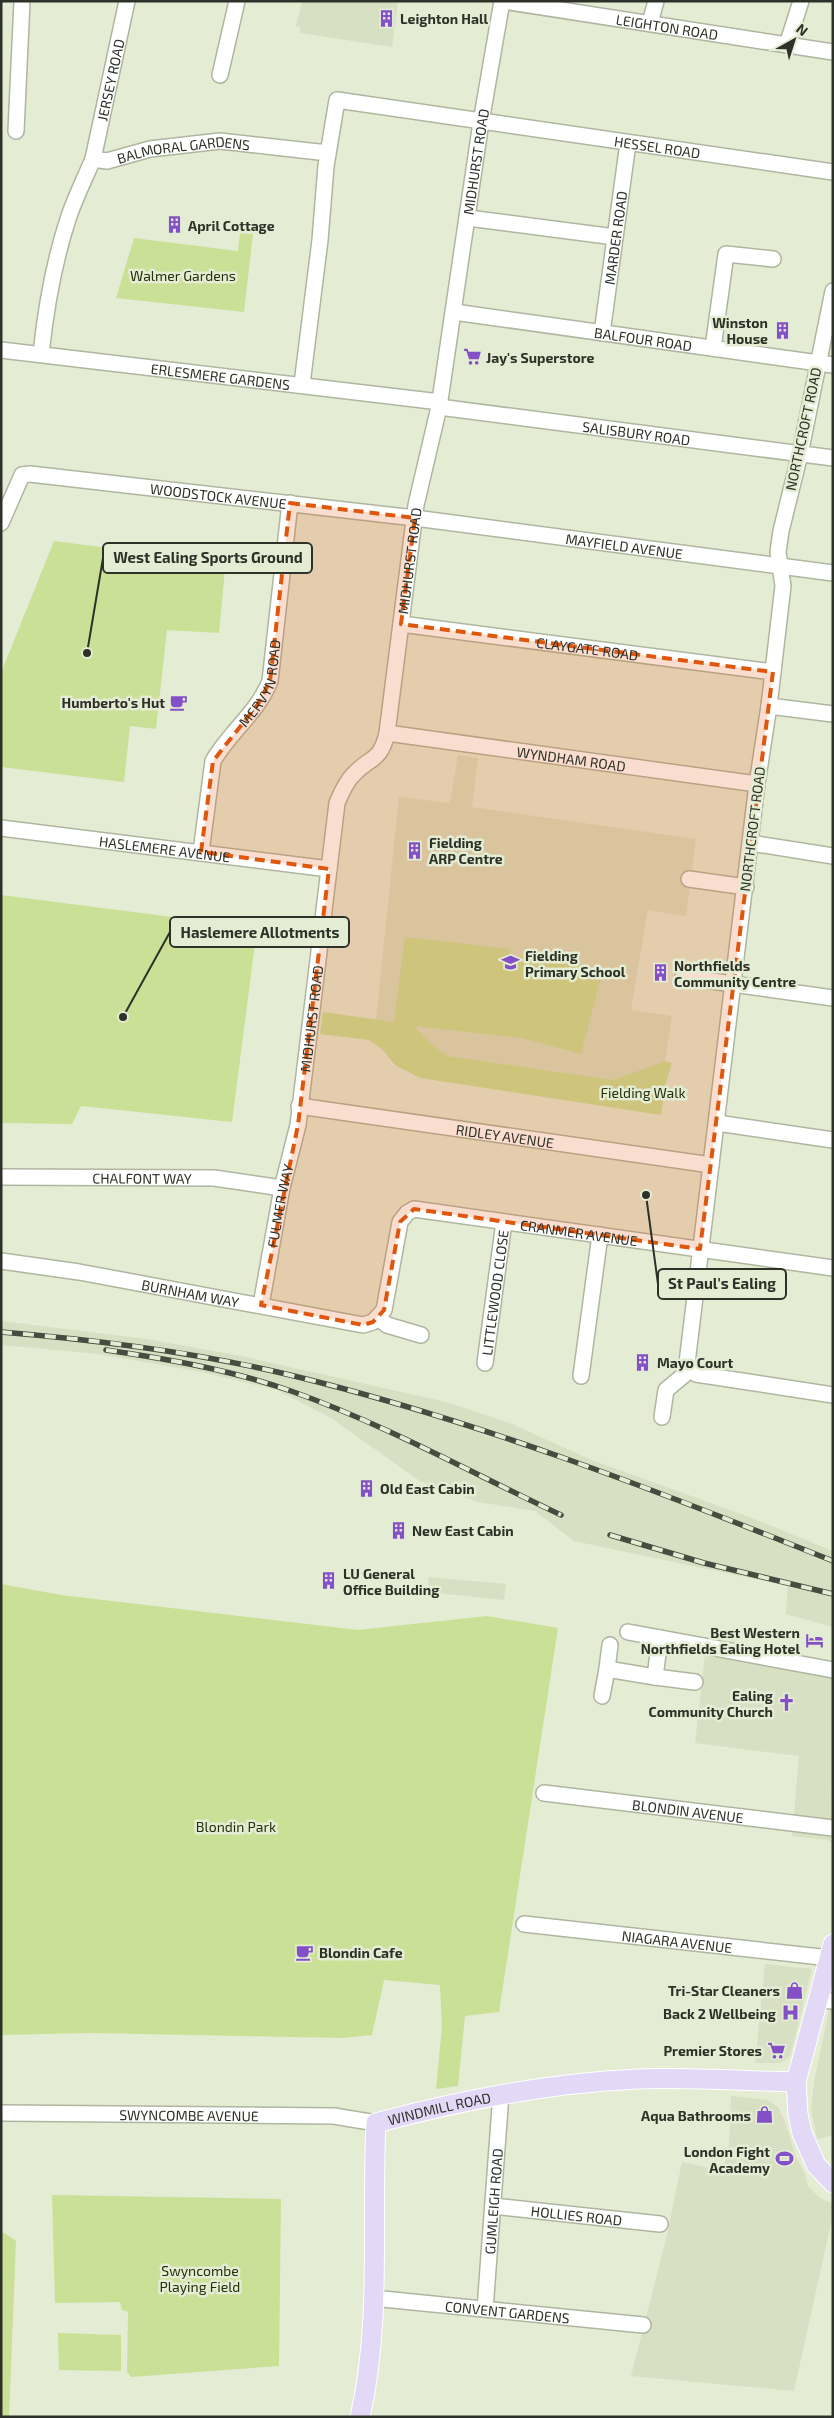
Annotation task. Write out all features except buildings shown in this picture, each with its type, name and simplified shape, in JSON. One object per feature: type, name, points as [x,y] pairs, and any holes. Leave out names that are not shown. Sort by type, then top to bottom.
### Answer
[{"type":"main road","points":[[831,1951],[826,2000],[796,2082],[798,2114],[802,2133],[816,2165],[833,2183]]},
{"type":"main road","name":"WINDMILL ROAD","points":[[362,2416],[369,2372],[373,2298],[376,2123],[452,2103],[564,2085],[639,2079],[796,2082]]},
{"type":"street","points":[[16,131],[22,1]]},
{"type":"street","name":"JERSEY ROAD","points":[[93,159],[127,1]]},
{"type":"street","points":[[220,75],[237,1]]},
{"type":"street","name":"LEIGHTON ROAD","points":[[502,1],[833,52]]},
{"type":"street","name":"MIDHURST ROAD","points":[[299,1106],[337,803],[353,775],[376,758],[383,748],[387,733],[416,505],[440,404],[481,122],[502,1]]},
{"type":"street","points":[[650,23],[656,1]]},
{"type":"street","points":[[787,45],[801,1]]},
{"type":"street","name":"HESSEL ROAD","points":[[328,153],[337,100],[833,172]]},
{"type":"street","name":"BALMORAL GARDENS","points":[[93,159],[107,161],[150,148],[220,141],[328,153]]},
{"type":"street","name":"MARDER ROAD","points":[[602,333],[628,143]]},
{"type":"street","points":[[302,384],[328,153]]},
{"type":"street","points":[[41,354],[47,299],[54,267],[69,217],[93,159]]},
{"type":"street","points":[[468,218],[615,236]]},
{"type":"street","points":[[713,348],[726,254],[773,259]]},
{"type":"street","name":"NORTHCROFT ROAD","points":[[690,1370],[687,1363],[700,1249],[783,586],[778,552],[833,291]]},
{"type":"street","name":"BALFOUR ROAD","points":[[454,312],[833,366]]},
{"type":"street","name":"ERLESMERE GARDENS","points":[[1,350],[302,384],[440,404]]},
{"type":"street","name":"SALISBURY ROAD","points":[[440,404],[833,458]]},
{"type":"street","name":"WOODSTOCK AVENUE","points":[[1,523],[22,475],[415,518]]},
{"type":"street","name":"MERVYN ROAD","points":[[201,852],[213,762],[220,749],[258,704],[270,681],[290,503]]},
{"type":"street","name":"MAYFIELD AVENUE","points":[[415,518],[833,573]]},
{"type":"street","name":"CLAYGATE ROAD","points":[[401,624],[772,672]]},
{"type":"street","points":[[769,706],[833,714]]},
{"type":"street","name":"WYNDHAM ROAD","points":[[387,733],[757,784]]},
{"type":"street","name":"HASLEMERE AVENUE","points":[[1,828],[329,869]]},
{"type":"street","points":[[751,843],[833,856]]},
{"type":"street","points":[[689,879],[746,887]]},
{"type":"street","points":[[683,976],[833,998]]},
{"type":"street","name":"RIDLEY AVENUE","points":[[299,1106],[711,1165]]},
{"type":"street","name":"FULMER WAY","points":[[261,1305],[282,1188],[298,1125],[299,1106]]},
{"type":"street","points":[[717,1123],[833,1140]]},
{"type":"street","name":"CHALFONT WAY","points":[[1,1176],[214,1178],[282,1188]]},
{"type":"street","name":"CRANMER AVENUE","points":[[378,1318],[384,1310],[400,1222],[407,1213],[414,1209],[833,1268]]},
{"type":"street","name":"LITTLEWOOD CLOSE","points":[[485,1363],[504,1222]]},
{"type":"street","points":[[582,1376],[600,1235]]},
{"type":"street","name":"BURNHAM WAY","points":[[1,1261],[363,1324],[373,1322],[378,1318]]},
{"type":"street","points":[[378,1318],[387,1325],[421,1335]]},
{"type":"street","points":[[662,1418],[666,1390],[690,1370],[696,1374],[833,1395]]},
{"type":"street","points":[[628,1632],[833,1670]]},
{"type":"street","points":[[655,1677],[660,1638]]},
{"type":"street","points":[[602,1696],[610,1645]]},
{"type":"street","points":[[607,1668],[695,1682]]},
{"type":"street","name":"BLONDIN AVENUE","points":[[544,1793],[833,1828]]},
{"type":"street","name":"NIAGARA AVENUE","points":[[524,1924],[831,1951]]},
{"type":"street","name":"GUMLEIGH ROAD","points":[[485,2308],[501,2094]]},
{"type":"street","name":"SWYNCOMBE AVENUE","points":[[1,2113],[334,2116],[376,2123]]},
{"type":"street","name":"HOLLIES ROAD","points":[[493,2206],[660,2224]]},
{"type":"street","name":"CONVENT GARDENS","points":[[373,2298],[643,2325]]},
{"type":"highlighted area","points":[[290,503],[415,518],[401,624],[773,672],[700,1249],[414,1209],[400,1222],[384,1310],[373,1322],[363,1325],[261,1305],[298,1125],[329,869],[201,852],[213,761],[258,704],[270,681]]},
{"type":"shaded area","points":[[302,1],[398,1],[392,47],[300,33],[301,27],[296,26]]},
{"type":"shaded area","name":"Fielding Primary School","points":[[458,755],[478,758],[472,807],[696,839],[686,916],[648,910],[631,1010],[672,1016],[665,1061],[613,1080],[448,1056],[431,1044],[413,1025],[376,1020],[399,797],[450,803]]},
{"type":"shaded area","points":[[1,1321],[147,1339],[241,1356],[446,1402],[512,1424],[589,1459],[752,1518],[833,1551],[833,1627],[786,1614],[788,1586],[574,1541],[535,1511],[478,1502],[420,1481],[331,1418],[277,1390],[202,1372],[98,1354],[1,1345]]},
{"type":"shaded area","points":[[429,1577],[506,1584],[504,1600],[427,1592]]},
{"type":"shaded area","points":[[705,1654],[833,1671],[831,1843],[828,1840],[792,1836],[799,1756],[695,1743]]},
{"type":"shaded area","points":[[765,1964],[812,1969],[791,2053],[787,2059],[780,2063],[755,2063]]},
{"type":"shaded area","points":[[829,2010],[833,2010],[833,2135],[817,2139],[811,2109],[814,2082]]},
{"type":"shaded area","points":[[731,2096],[768,2100],[778,2107],[808,2186],[820,2198],[833,2204],[833,2214],[794,2391],[631,2376],[667,2235],[682,2162],[723,2171],[729,2145]]},
{"type":"green space","name":"Walmer Gardens","points":[[240,233],[253,234],[244,312],[116,298],[134,238],[238,251]]},
{"type":"green space","points":[[54,541],[147,553],[226,559],[219,633],[167,630],[156,729],[130,726],[124,782],[1,767],[1,673]]},
{"type":"green space","points":[[1,895],[257,928],[232,1122],[81,1106],[72,1124],[1,1123]]},
{"type":"green space","name":"Fielding Walk","points":[[405,937],[509,949],[509,953],[515,958],[522,956],[526,951],[525,947],[543,958],[602,973],[581,1054],[522,1038],[414,1026],[431,1044],[448,1056],[613,1080],[665,1061],[672,1063],[666,1082],[661,1115],[420,1078],[395,1065],[383,1050],[369,1040],[320,1034],[323,1012],[394,1022]]},
{"type":"green space","name":"Blondin Park","points":[[1,1584],[61,1595],[358,1630],[487,1616],[558,1628],[499,2012],[465,2016],[458,2086],[436,2089],[442,2027],[440,1985],[384,1980],[372,2035],[342,2038],[90,2033],[1,2035]]},
{"type":"green space","name":"Swyncombe Playing Field","points":[[52,2195],[281,2199],[279,2366],[131,2377],[127,2372],[128,2312],[122,2310],[120,2302],[55,2303]]},
{"type":"green space","points":[[1,2231],[16,2241],[9,2417],[1,2417]]},
{"type":"green space","points":[[58,2333],[121,2335],[121,2371],[59,2370]]},
{"type":"railway","points":[[1,1332],[110,1343],[182,1353],[290,1375],[359,1393],[428,1413],[564,1458],[699,1508],[833,1561]]},
{"type":"railway","points":[[106,1350],[199,1366],[246,1377],[291,1391],[360,1418],[561,1515]]},
{"type":"railway","points":[[610,1535],[704,1563],[833,1594]]},
{"type":"place","name":"Leighton Hall","points":[[386,18]]},
{"type":"place","name":"April Cottage","points":[[174,225]]},
{"type":"place","name":"Winston House","points":[[782,330]]},
{"type":"place","name":"Jay's Superstore","points":[[472,357]]},
{"type":"place","name":"West Ealing Sports Ground","points":[[87,653]]},
{"type":"place","name":"Humberto's Hut","points":[[179,702]]},
{"type":"place","name":"Fielding ARP Centre","points":[[415,850]]},
{"type":"place","name":"Fielding Primary School","points":[[511,963]]},
{"type":"place","name":"Northfields Community Centre","points":[[660,973]]},
{"type":"place","name":"Haslemere Allotments","points":[[123,1017]]},
{"type":"place","name":"St Paul's Ealing","points":[[646,1195]]},
{"type":"place","name":"Mayo Court","points":[[643,1362]]},
{"type":"place","name":"Old East Cabin","points":[[366,1488]]},
{"type":"place","name":"New East Cabin","points":[[398,1530]]},
{"type":"place","name":"LU General Office Building","points":[[329,1581]]},
{"type":"place","name":"Best Western Northfields Ealing Hotel","points":[[814,1640]]},
{"type":"place","name":"Ealing Community Church","points":[[787,1703]]},
{"type":"place","name":"Blondin Cafe","points":[[305,1952]]},
{"type":"place","name":"Tri-Star Cleaners","points":[[794,1990]]},
{"type":"place","name":"Back 2 Wellbeing","points":[[790,2013]]},
{"type":"place","name":"Premier Stores","points":[[776,2050]]},
{"type":"place","name":"Aqua Bathrooms","points":[[765,2115]]},
{"type":"place","name":"London Fight Academy","points":[[784,2159]]}]
